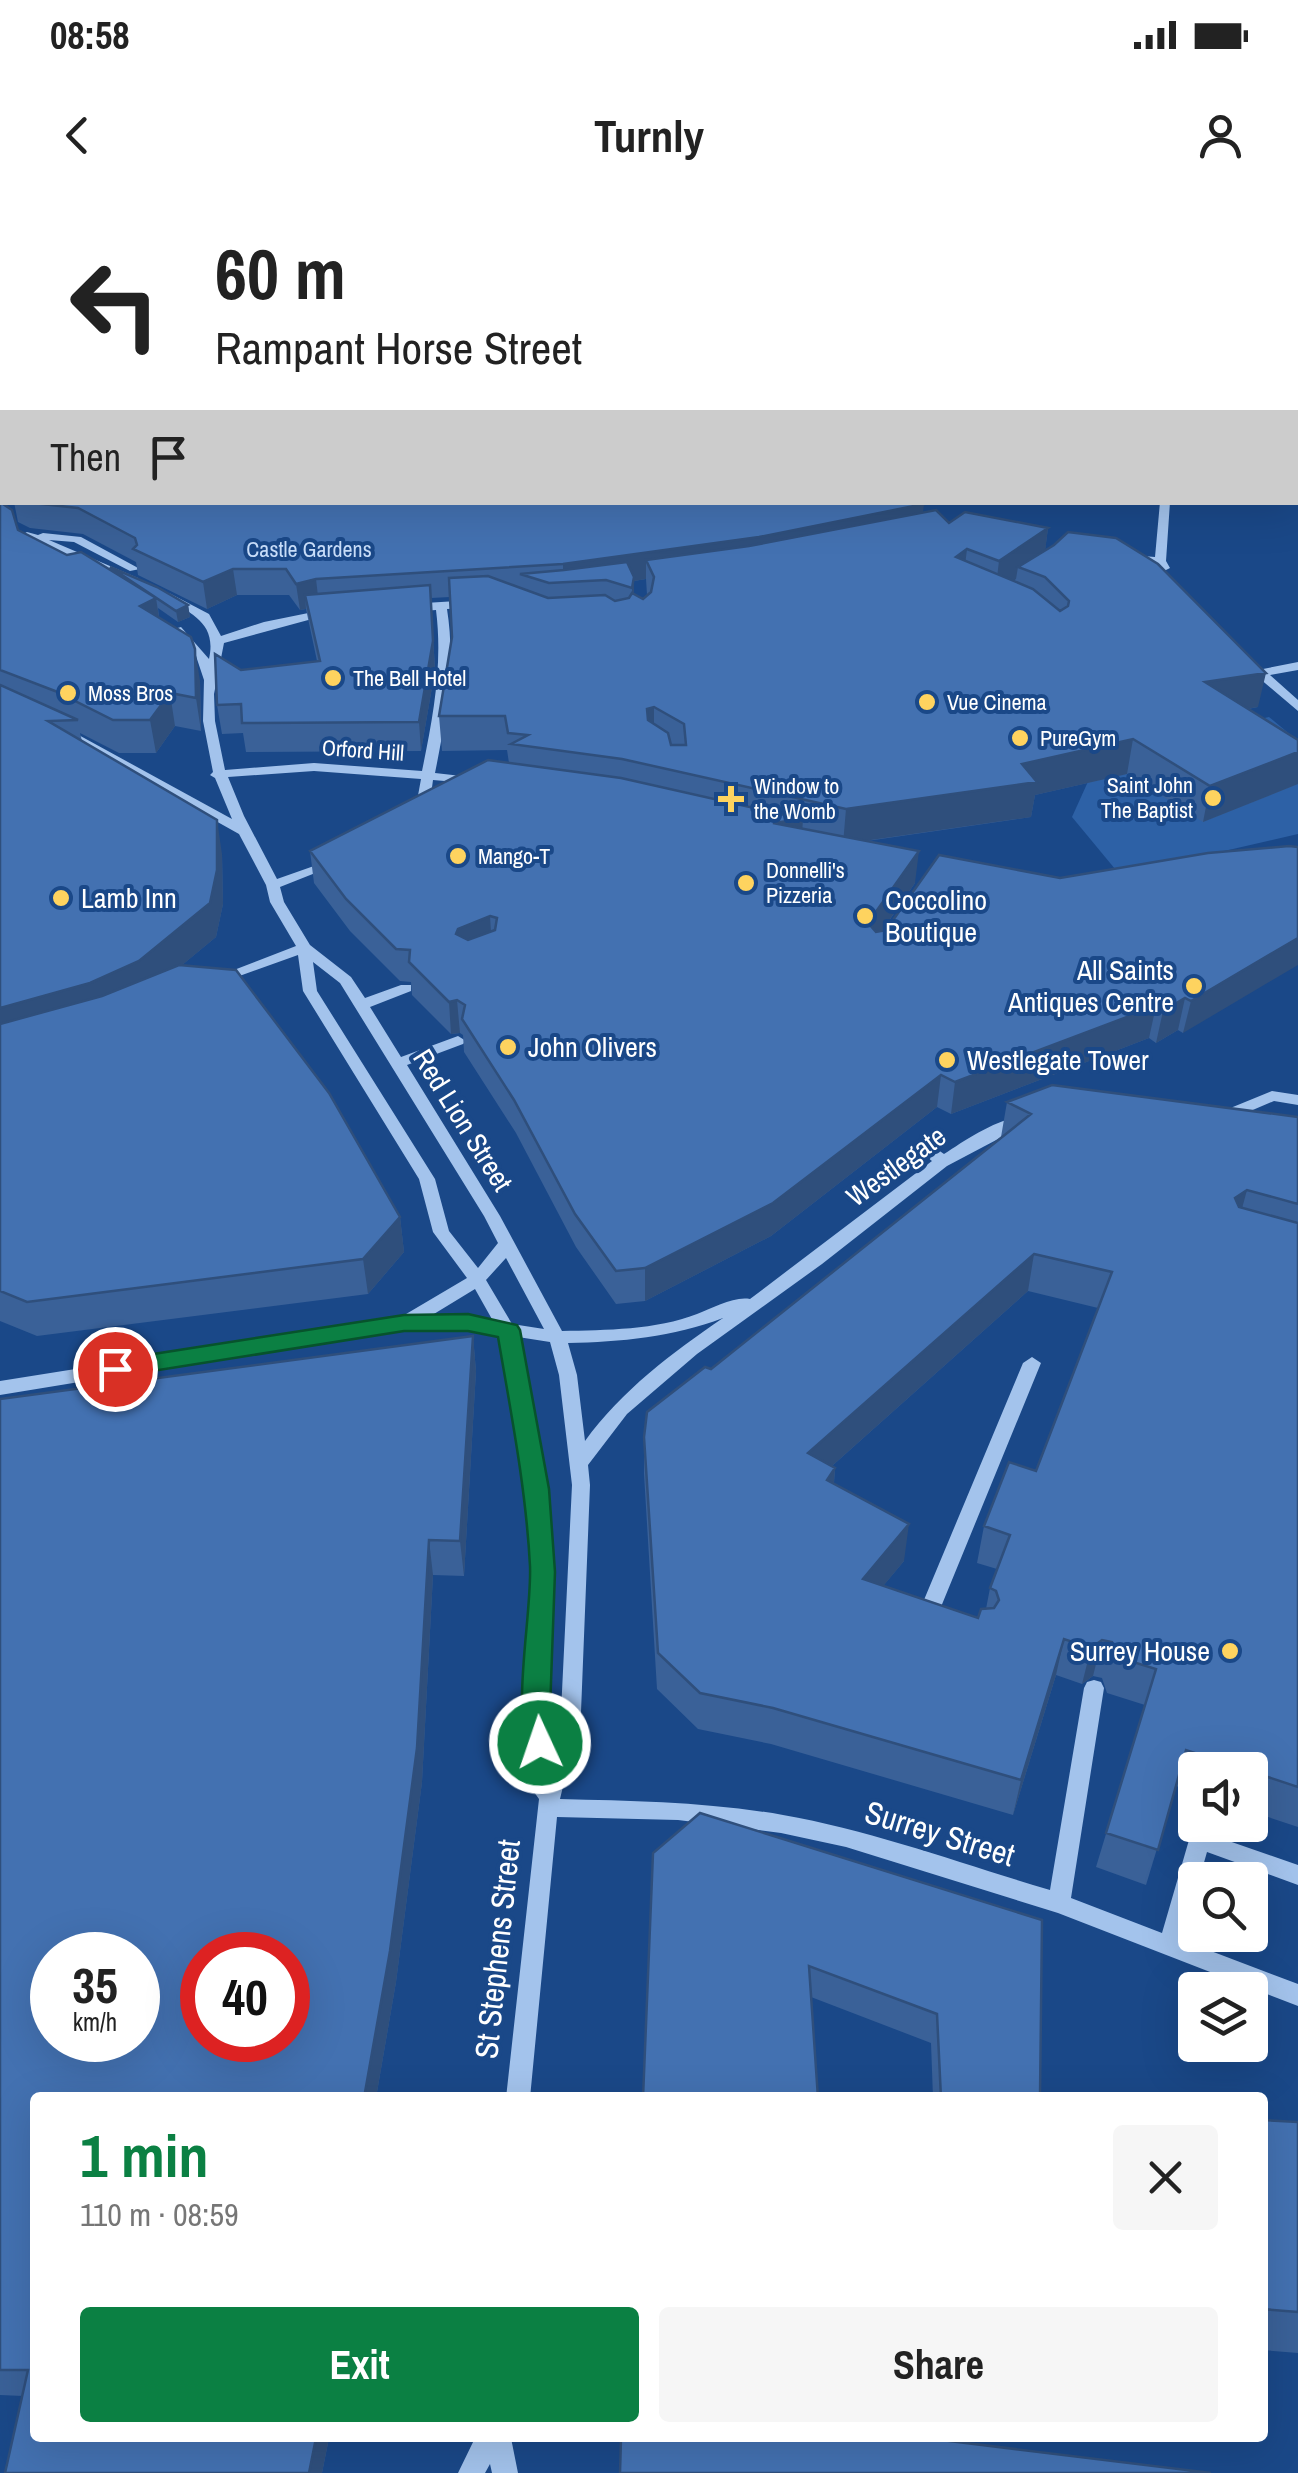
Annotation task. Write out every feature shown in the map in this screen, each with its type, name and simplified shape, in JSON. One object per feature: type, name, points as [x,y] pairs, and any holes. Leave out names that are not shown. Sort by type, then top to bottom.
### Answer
[{"type":"street","points":[[1165,505],[1160,561],[1170,582]]},
{"type":"street","points":[[22,531],[31,554]]},
{"type":"street","points":[[22,531],[144,583]]},
{"type":"street","points":[[22,531],[104,584]]},
{"type":"street","points":[[1116,554],[1160,561]]},
{"type":"street","points":[[160,592],[205,617],[218,641],[268,625],[336,612]]},
{"type":"street","points":[[399,608],[484,603]]},
{"type":"street","points":[[441,606],[446,633],[442,718],[427,776],[489,783]]},
{"type":"street","points":[[165,621],[202,655],[209,678]]},
{"type":"street","name":"Red Lion Street","points":[[218,641],[209,678],[208,734],[217,775],[273,885],[277,902],[304,948],[346,980],[506,1244],[557,1337]]},
{"type":"street","points":[[1233,650],[1298,707]]},
{"type":"street","points":[[1261,673],[1298,666]]},
{"type":"street","points":[[56,730],[108,754],[166,792],[244,832]]},
{"type":"street","name":"Orford Hill","points":[[217,775],[273,767],[324,766],[378,768],[427,776],[423,802],[402,820]]},
{"type":"street","points":[[273,885],[352,853]]},
{"type":"street","points":[[192,988],[304,948]]},
{"type":"street","name":"Red Lion Street","points":[[304,948],[310,991],[427,1180],[441,1232],[476,1277],[508,1330]]},
{"type":"street","points":[[360,1005],[406,988]]},
{"type":"street","points":[[396,1064],[458,1042]]},
{"type":"street","points":[[1234,1113],[1272,1096],[1298,1100]]},
{"type":"street","name":"Westlegate","points":[[578,1464],[617,1412],[650,1381],[781,1286],[942,1160],[1005,1126],[1050,1112]]},
{"type":"street","points":[[1214,1112],[1266,1120]]},
{"type":"street","points":[[925,1150],[942,1160]]},
{"type":"street","points":[[0,1388],[404,1323],[448,1299],[496,1262],[506,1244]]},
{"type":"street","name":"Westlegate","points":[[404,1323],[468,1322],[557,1337],[650,1333],[730,1310],[781,1286]]},
{"type":"street","name":"St Stephens Street","points":[[508,1330],[536,1489],[543,1572],[536,1710],[547,1808]]},
{"type":"street","name":"St Stephens Street","points":[[519,2092],[547,1808],[570,1712],[581,1485],[568,1374],[557,1337]]},
{"type":"street","points":[[942,1624],[924,1618],[1032,1363]]},
{"type":"street","points":[[1059,1904],[1094,1688]]},
{"type":"street","name":"Surrey Street","points":[[547,1808],[678,1811],[782,1824],[846,1838],[1059,1904],[1298,1994]]},
{"type":"street","points":[[1170,1945],[1200,1840],[1298,1875]]},
{"type":"street","points":[[471,2473],[486,2442]]},
{"type":"street","points":[[499,2442],[505,2473]]},
{"type":"shaded area","points":[[1269,717],[1298,741],[1298,834],[1120,875],[1072,817],[1091,775],[1225,727]]},
{"type":"building","points":[[0,505],[4,505],[12,510],[18,530],[67,555],[81,552],[156,598],[140,606],[191,637],[195,649],[196,698],[170,693],[150,720],[113,720],[55,691],[0,670]]},
{"type":"building","name":"Castle Gardens","points":[[51,505],[919,505],[759,537],[563,564],[316,579],[296,584],[286,569],[233,569],[203,582],[133,549],[137,545],[135,538],[78,508]]},
{"type":"building","points":[[936,510],[949,523],[965,512],[1048,528],[999,561],[967,549],[956,557],[1033,589],[1060,611],[1069,601],[1045,577],[1018,567],[1068,532],[1116,538],[1158,564],[1266,673],[1205,682],[1298,740],[1298,752],[1210,786],[1133,739],[1022,764],[1037,782],[846,809],[622,759],[511,744],[528,735],[508,733],[505,716],[439,716],[452,637],[449,578],[488,576],[548,598],[605,595],[615,601],[629,598],[632,593],[643,599],[651,592],[654,577],[646,560],[749,546]],"holes":[[[654,707],[684,724],[686,745],[671,745],[668,733],[648,720],[647,709]]]},
{"type":"building","points":[[627,562],[634,577],[632,588],[606,580],[549,583],[520,574],[564,570]]},
{"type":"building","points":[[110,567],[157,587],[188,605],[176,611]]},
{"type":"building","points":[[430,585],[433,641],[419,722],[242,723],[241,704],[217,705],[215,654],[241,670],[320,661],[305,595]]},
{"type":"building","points":[[0,685],[78,720],[48,721],[217,820],[217,870],[210,903],[139,961],[90,983],[0,1008]]},
{"type":"building","points":[[488,760],[621,778],[803,819],[773,823],[919,851],[868,923],[876,932],[886,930],[939,855],[1060,878],[1208,853],[1298,847],[1298,938],[1191,1001],[1185,998],[1163,1011],[1156,1006],[955,1082],[941,1075],[773,1203],[645,1268],[616,1271],[575,1214],[514,1100],[462,1019],[465,1005],[457,1000],[449,1002],[409,962],[410,950],[396,949],[346,899],[310,851]],"holes":[[[490,916],[497,918],[495,930],[468,940],[456,934],[458,929]]]},
{"type":"building","points":[[179,965],[236,970],[329,1093],[400,1217],[363,1259],[27,1302],[0,1291],[0,1024],[102,996]]},
{"type":"building","points":[[1052,1085],[1298,1117],[1298,1204],[1247,1190],[1235,1198],[1239,1207],[1298,1223],[1298,1787],[1268,1777],[1268,1752],[1178,1752],[1178,1779],[1158,1850],[1106,1833],[1156,1669],[1117,1657],[1112,1642],[1102,1640],[1091,1648],[1064,1639],[1021,1780],[773,1708],[700,1693],[658,1653],[644,1437],[647,1412],[705,1367],[711,1369],[1031,1114],[1007,1102]],"holes":[[[1034,1254],[1112,1272],[1036,1471],[1009,1462],[984,1526],[1010,1535],[990,1588],[999,1600],[994,1608],[981,1609],[978,1618],[863,1579],[909,1524],[827,1480],[835,1468],[808,1453]]]},
{"type":"building","points":[[473,1336],[460,1541],[429,1540],[417,1748],[390,1951],[365,2092],[30,2092],[30,2442],[315,2442],[309,2473],[5,2473],[28,2370],[0,2370],[0,1399]]},
{"type":"building","points":[[700,1813],[1042,1920],[1040,2092],[941,2092],[937,2014],[809,1966],[818,2092],[643,2092],[653,1853]]},
{"type":"building","points":[[1268,2120],[1298,2122],[1298,2312],[1268,2310]]},
{"type":"building","points":[[621,2442],[958,2442],[1211,2473],[620,2473]]},
{"type":"place","name":"The Bell Hotel","points":[[333,678]]},
{"type":"place","name":"Moss Bros","points":[[68,693]]},
{"type":"place","name":"Vue Cinema","points":[[927,702]]},
{"type":"place","name":"PureGym","points":[[1020,738]]},
{"type":"place","name":"Saint John The Baptist","points":[[1213,798]]},
{"type":"place","name":"Window to the Womb","points":[[731,799]]},
{"type":"place","name":"Mango-T","points":[[458,856]]},
{"type":"place","name":"Donnelli's Pizzeria","points":[[746,883]]},
{"type":"place","name":"Lamb Inn","points":[[61,898]]},
{"type":"place","name":"Coccolino Boutique","points":[[865,916]]},
{"type":"place","name":"All Saints Antiques Centre","points":[[1194,986]]},
{"type":"place","name":"John Olivers","points":[[508,1047]]},
{"type":"place","name":"Westlegate Tower","points":[[947,1060]]},
{"type":"place","name":"Surrey House","points":[[1230,1651]]},
{"type":"route","points":[[115,1369],[404,1323],[468,1322],[508,1330],[536,1489],[543,1572],[536,1710],[540,1743]]}]
